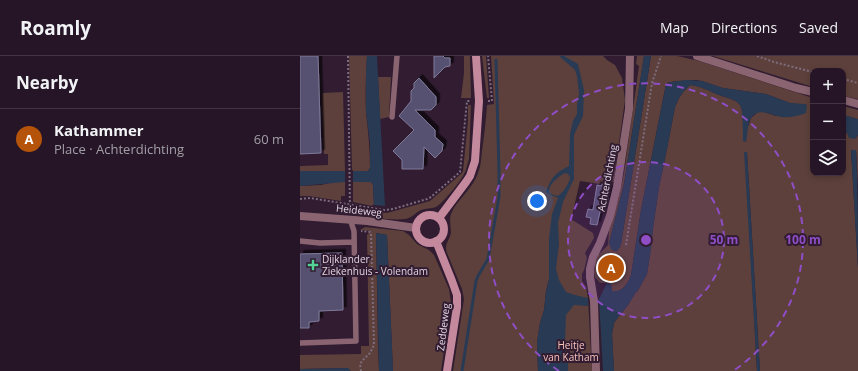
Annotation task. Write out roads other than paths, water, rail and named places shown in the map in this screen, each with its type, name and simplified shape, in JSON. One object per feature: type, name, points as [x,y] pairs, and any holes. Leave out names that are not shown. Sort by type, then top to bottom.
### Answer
[{"type":"main road","points":[[439,218],[466,182],[475,161],[479,101],[476,56]]},
{"type":"main road","points":[[427,215],[434,215],[439,218],[444,226],[444,233],[440,238],[436,241],[428,242],[420,239],[416,228],[419,220],[427,215]]},
{"type":"main road","name":"Zeddeweg","points":[[436,241],[457,295],[457,307],[447,371]]},
{"type":"street","name":"Achterdichting","points":[[596,371],[594,301],[590,269],[593,256],[600,243],[610,216],[617,187],[629,109],[630,56]]},
{"type":"street","points":[[697,56],[810,91]]},
{"type":"street","points":[[846,101],[858,104]]},
{"type":"street","name":"Heideweg","points":[[300,216],[367,220],[416,228]]},
{"type":"lane","points":[[392,116],[397,56]]},
{"type":"lane","points":[[300,343],[356,342],[354,231],[350,219]]},
{"type":"lane","points":[[300,241],[320,243],[354,242]]},
{"type":"water","points":[[367,56],[377,56],[385,206],[374,205],[373,185],[371,182],[353,182],[353,171],[368,171],[370,168],[370,144],[366,111]]},
{"type":"water","points":[[559,56],[564,56],[578,64],[584,90],[583,116],[574,135],[574,179],[563,202],[558,223],[559,244],[556,269],[559,280],[566,292],[588,298],[588,306],[574,305],[566,315],[565,344],[568,371],[538,371],[537,342],[549,279],[549,238],[552,214],[558,198],[546,192],[554,176],[569,166],[570,134],[573,121],[577,114],[579,94],[575,70]],"holes":[[[565,173],[570,177],[569,182],[561,194],[556,196],[549,193],[550,187],[554,181]]]},
{"type":"water","points":[[644,56],[651,56],[621,244],[617,251],[612,250],[609,243],[624,184]]},
{"type":"water","points":[[687,80],[702,81],[723,88],[766,94],[790,103],[805,104],[807,105],[806,113],[797,116],[781,117],[764,112],[756,113],[749,122],[746,142],[743,141],[742,110],[737,102],[705,89],[690,85],[684,91],[675,107],[659,187],[647,274],[637,292],[614,323],[612,334],[614,371],[603,371],[599,299],[607,283],[611,284],[612,291],[616,291],[622,289],[630,278],[641,210],[666,84]]},
{"type":"water","points":[[846,116],[858,119],[858,135],[855,139],[849,138],[846,131]]},
{"type":"water","points":[[851,150],[856,150],[858,194],[858,268]]},
{"type":"water","points":[[744,152],[747,152],[760,371],[757,371]]},
{"type":"water","points":[[300,171],[345,171],[345,182],[300,186]]},
{"type":"water","points":[[376,233],[387,235],[393,371],[379,371]]},
{"type":"water","points":[[348,368],[351,371],[300,371],[300,369]]},
{"type":"waterway","points":[[462,371],[476,281],[488,259],[499,197],[496,60]]},
{"type":"place","name":"Dijklander Ziekenhuis - Volendam","points":[[313,265]]},
{"type":"place","name":"Kathammer","points":[[611,268]]},
{"type":"park label","name":"Heitje van Katham","points":[[571,350]]}]
